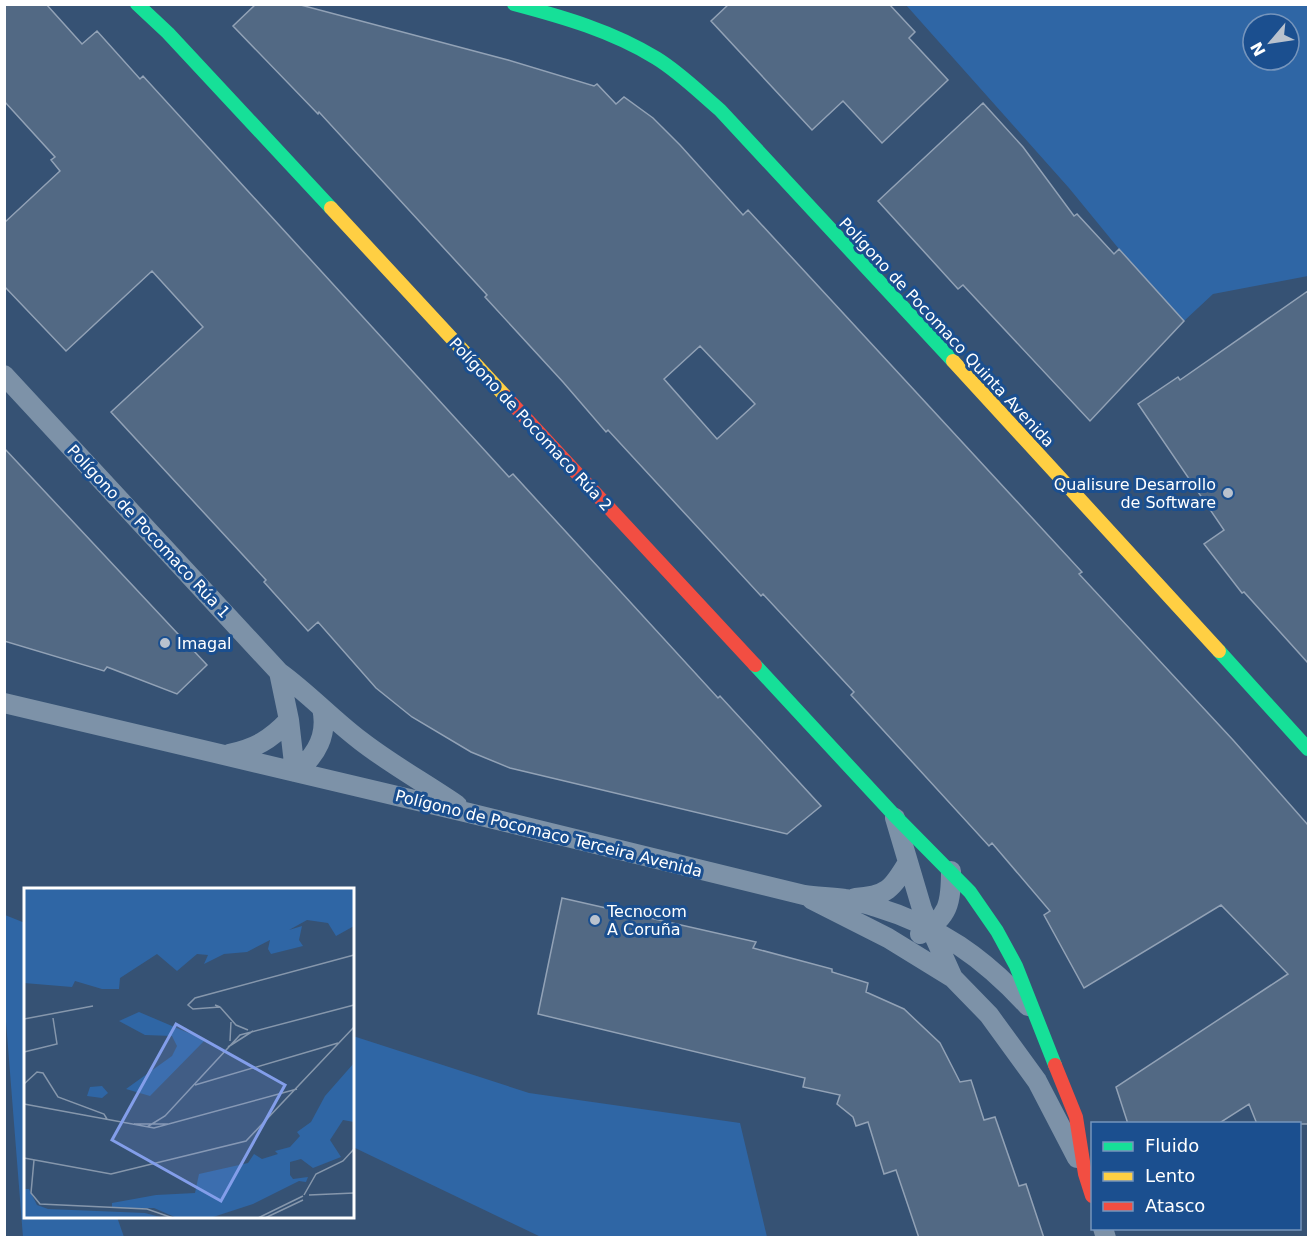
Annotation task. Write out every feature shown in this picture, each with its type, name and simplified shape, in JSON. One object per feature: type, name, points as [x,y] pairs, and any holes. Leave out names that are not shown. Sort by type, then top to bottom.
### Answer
[{"type":"street","name":"Polígono de Pocomaco Rúa 2","points":[[137,4],[168,33],[894,815],[970,892],[1016,966],[1076,1117],[1085,1174],[1091,1193]]},
{"type":"street","name":"Polígono de Pocomaco Rúa 2","points":[[150,4],[168,33]]},
{"type":"street","name":"Polígono de Pocomaco Quinta Avenida","points":[[514,4],[558,15],[618,37],[674,70],[720,110],[1123,545],[1308,750]]},
{"type":"street","name":"Polígono de Pocomaco Rúa 1","points":[[4,375],[279,672],[301,687],[359,740],[399,770],[469,813]]},
{"type":"street","points":[[279,672],[289,720],[295,772],[305,765],[321,743],[325,721],[322,708]]},
{"type":"street","name":"Polígono de Pocomaco Terceira Avenida","points":[[4,704],[469,813],[804,896],[847,899],[873,897],[894,886],[908,862]]},
{"type":"street","name":"Polígono de Pocomaco Terceira Avenida","points":[[225,755],[252,748],[276,735],[289,720]]},
{"type":"street","name":"Polígono de Pocomaco Rúa 2","points":[[894,815],[929,928],[953,978]]},
{"type":"street","points":[[888,938],[921,934],[948,908],[951,871]]},
{"type":"street","name":"Polígono de Pocomaco Terceira Avenida","points":[[804,896],[888,938],[953,978]]},
{"type":"street","name":"Polígono de Pocomaco Terceira Avenida","points":[[847,899],[889,911],[955,941],[1009,986],[1035,1015]]},
{"type":"street","points":[[953,978],[989,1015],[1037,1081],[1085,1174]]},
{"type":"shaded area","points":[[906,5],[1308,5],[1308,276],[1213,294],[1184,321],[1119,249],[1069,188]]},
{"type":"shaded area","points":[[5,915],[24,923],[24,1218],[117,1218],[124,1237],[23,1237],[5,1009]]},
{"type":"shaded area","points":[[354,1036],[529,1093],[740,1123],[767,1237],[541,1237],[354,1147]]},
{"type":"building","points":[[4,4],[46,4],[82,44],[97,31],[140,79],[143,76],[509,477],[513,474],[718,698],[720,696],[821,806],[787,834],[510,768],[471,752],[412,717],[376,688],[318,622],[308,631],[264,582],[266,580],[111,412],[203,327],[152,271],[66,351],[4,286],[4,223],[60,171],[51,160],[55,157],[4,101]]},
{"type":"building","points":[[256,4],[297,4],[508,60],[594,86],[597,84],[616,104],[624,97],[653,118],[743,215],[748,210],[1082,572],[1079,574],[1233,740],[1308,825],[1308,1124],[1256,1122],[1249,1104],[1221,1122],[1127,1122],[1116,1087],[1288,974],[1221,905],[1084,988],[1044,915],[1050,911],[992,843],[989,846],[851,695],[854,692],[763,594],[761,596],[608,430],[606,432],[485,297],[487,295],[319,112],[318,114],[233,26]],"holes":[[[700,346],[755,404],[717,439],[664,379]]]},
{"type":"building","points":[[729,4],[889,4],[915,32],[909,38],[948,80],[882,143],[843,101],[812,130],[711,21]]},
{"type":"building","points":[[983,103],[1023,147],[1074,216],[1077,214],[1114,254],[1119,249],[1184,321],[1090,421],[963,285],[958,289],[878,201]]},
{"type":"building","points":[[1308,291],[1308,663],[1244,592],[1242,593],[1204,544],[1224,530],[1138,404],[1178,377],[1180,380]]},
{"type":"building","points":[[4,448],[207,665],[177,694],[107,667],[104,671],[4,641]]},
{"type":"building","points":[[562,898],[756,942],[753,948],[832,969],[832,972],[868,983],[866,992],[904,1009],[940,1043],[960,1082],[971,1080],[984,1120],[995,1117],[1019,1186],[1026,1184],[1044,1238],[919,1238],[896,1170],[884,1174],[868,1122],[856,1126],[853,1117],[837,1104],[840,1095],[803,1087],[805,1078],[538,1014]]},
{"type":"traffic: fast","points":[[137,4],[168,33],[331,208]]},
{"type":"traffic: fast","points":[[514,4],[605,32],[639,48],[681,76],[720,110],[953,361]]},
{"type":"traffic: fast","points":[[1219,651],[1308,749]]},
{"type":"traffic: fast","points":[[755,665],[894,815],[970,892],[997,931],[1016,966],[1055,1065]]},
{"type":"traffic: slow","points":[[331,208],[506,397]]},
{"type":"traffic: slow","points":[[953,361],[1219,651]]},
{"type":"traffic: jam","points":[[506,397],[755,665]]},
{"type":"traffic: jam","points":[[1055,1065],[1076,1117],[1085,1174],[1091,1193]]},
{"type":"place","name":"Qualisure Desarrollo de Software","points":[[1228,493]]},
{"type":"place","name":"Imagal","points":[[165,643]]},
{"type":"place","name":"Tecnocom A Coruña","points":[[595,920]]}]
